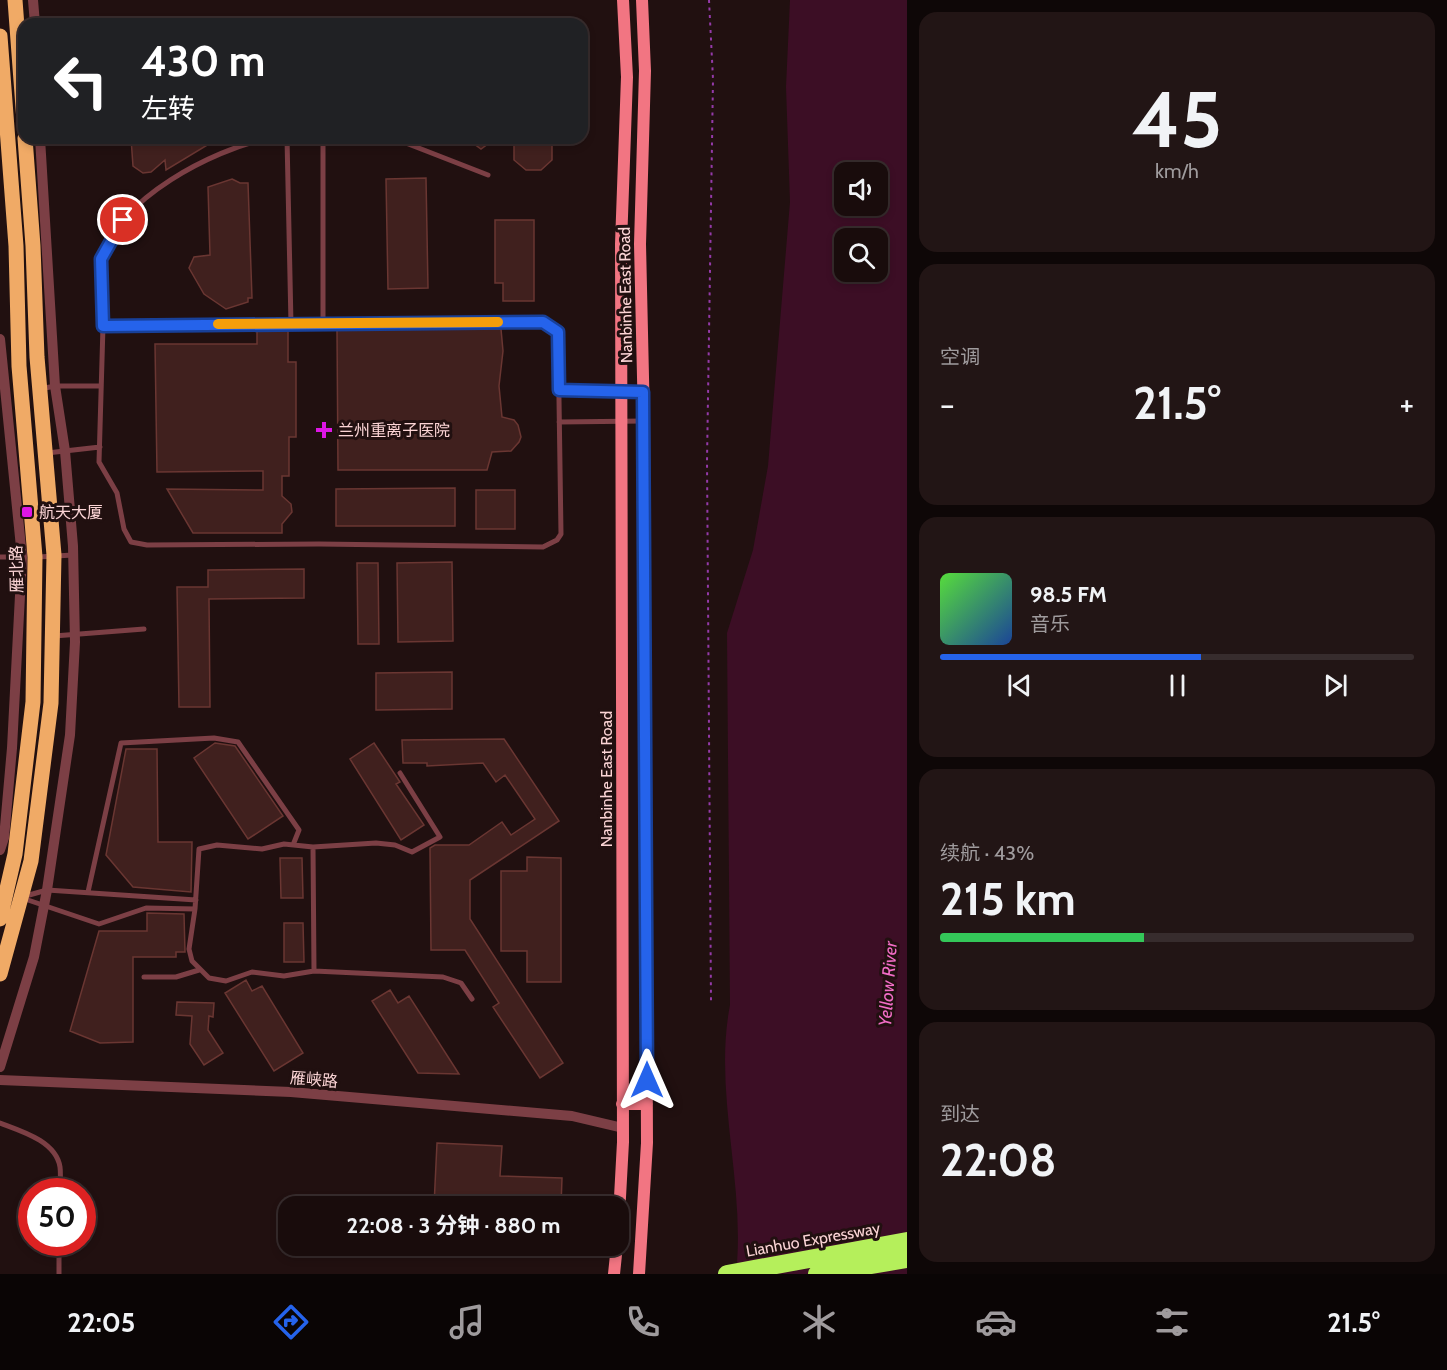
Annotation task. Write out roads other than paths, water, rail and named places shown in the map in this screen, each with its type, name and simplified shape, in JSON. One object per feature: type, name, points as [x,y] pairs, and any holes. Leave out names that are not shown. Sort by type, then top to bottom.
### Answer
[{"type":"highway","name":"Lianhuo Expressway","points":[[727,1274],[907,1242]]},
{"type":"highway","points":[[817,1274],[907,1259]]},
{"type":"main road","points":[[15,0],[18,40]]},
{"type":"main road","name":"Nanbinhe East Road","points":[[620,1196],[623,1128],[621,244],[627,77],[623,0]]},
{"type":"main road","name":"Nanbinhe East Road","points":[[639,1274],[646,1181],[647,1104],[644,421],[640,244],[645,71],[642,0]]},
{"type":"main road","name":"雁北路","points":[[0,36],[16,246],[18,366],[33,702],[15,854],[0,919]]},
{"type":"main road","points":[[0,974],[31,861],[51,703],[54,555],[45,453],[47,388],[26,144]]},
{"type":"main road","points":[[622,1104],[647,1104]]},
{"type":"main road","points":[[614,1274],[616,1256]]},
{"type":"street","points":[[33,0],[34,18]]},
{"type":"street","points":[[0,1067],[34,957],[47,890],[69,735],[74,634],[73,555],[65,451],[47,388],[40,144]]},
{"type":"street","points":[[0,339],[28,557],[4,838],[0,850]]},
{"type":"street","name":"雁峡路","points":[[0,1080],[291,1092],[572,1116],[623,1128]]},
{"type":"lane","points":[[103,326],[543,322],[558,332],[561,534],[557,540],[543,547],[319,544],[147,545],[130,543],[124,529],[117,493],[99,462],[103,326],[101,259],[110,240],[133,208],[171,180],[222,153],[250,144]]},
{"type":"lane","points":[[287,144],[291,324]]},
{"type":"lane","points":[[323,144],[323,324]]},
{"type":"lane","points":[[408,144],[488,175]]},
{"type":"lane","points":[[47,388],[101,386]]},
{"type":"lane","points":[[559,390],[643,392]]},
{"type":"lane","points":[[559,422],[644,421]]},
{"type":"lane","points":[[45,453],[100,447]]},
{"type":"lane","points":[[0,557],[73,555]]},
{"type":"lane","points":[[53,636],[144,629]]},
{"type":"lane","points":[[88,892],[121,743],[214,738],[238,741],[299,830],[293,845]]},
{"type":"lane","points":[[400,773],[440,837],[412,852],[395,845],[376,843],[313,847],[284,843],[262,849],[218,846],[199,849],[196,900],[189,949],[199,970],[209,978],[226,981],[252,972],[284,976],[314,971],[443,977],[461,983],[472,999]]},
{"type":"lane","points":[[313,847],[314,971]]},
{"type":"lane","points":[[21,898],[47,890],[196,900]]},
{"type":"lane","points":[[21,898],[99,924],[146,908],[195,909]]},
{"type":"lane","points":[[144,977],[176,977],[199,970]]},
{"type":"lane","points":[[0,1123],[34,1136],[53,1152],[60,1165],[60,1178]]},
{"type":"lane","points":[[59,1256],[59,1274]]},
{"type":"water","name":"Yellow River","points":[[790,0],[907,0],[907,1274],[736,1274],[737,1207],[725,1072],[730,1005],[727,633],[753,550],[768,466],[790,202],[786,87]]},
{"type":"place","name":"兰州重离子医院","points":[[324,430]]},
{"type":"place","name":"航天大厦","points":[[27,512]]}]
